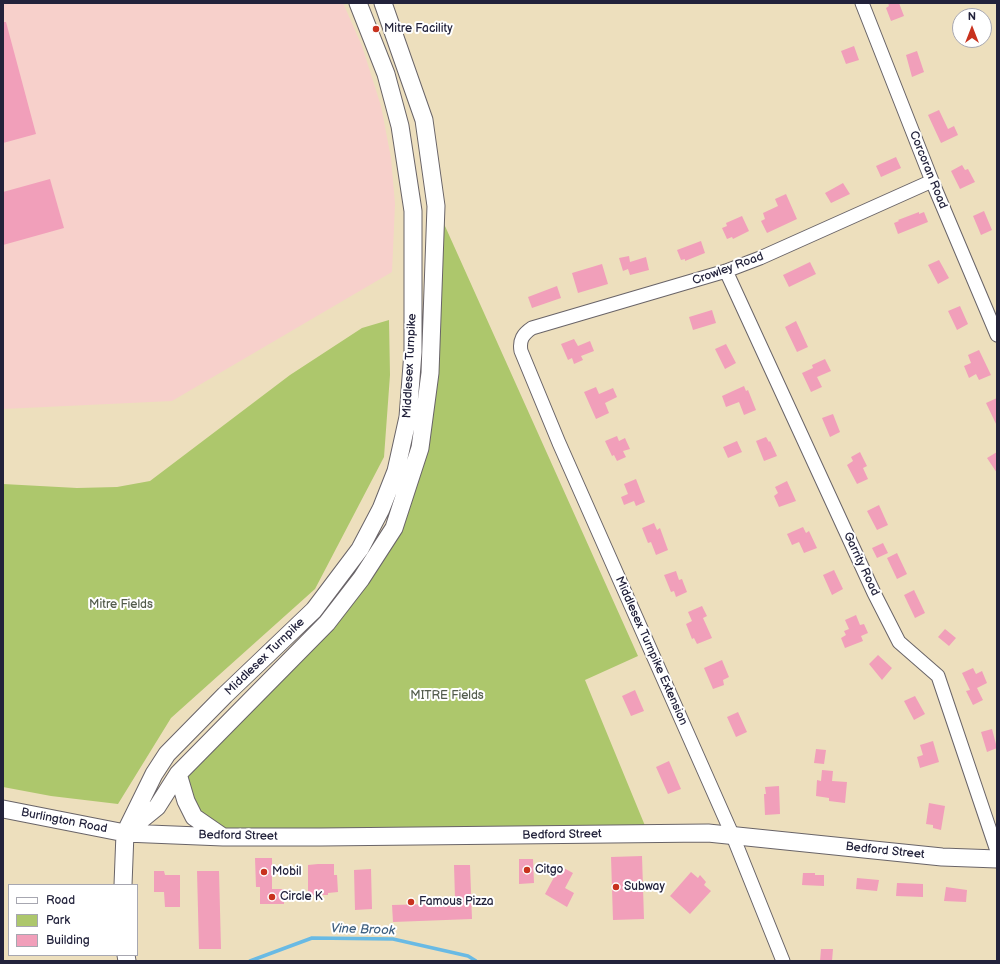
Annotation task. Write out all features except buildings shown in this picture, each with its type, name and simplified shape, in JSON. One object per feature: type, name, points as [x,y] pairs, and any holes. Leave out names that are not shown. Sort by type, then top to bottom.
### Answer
[{"type":"main road","name":"Middlesex Turnpike","points":[[123,884],[125,833],[154,774],[167,754],[225,695],[314,610],[360,549],[381,509],[396,471],[408,417],[412,352],[414,212],[400,126],[386,74],[358,3]]},
{"type":"main road","name":"Middlesex Turnpike","points":[[125,833],[157,807],[178,774],[327,623],[361,580],[394,528],[420,448],[430,373],[436,206],[424,120],[383,3]]},
{"type":"main road","points":[[178,774],[186,801],[194,817],[223,837]]},
{"type":"main road","name":"Burlington Road","points":[[3,810],[125,833]]},
{"type":"main road","name":"Bedford Street","points":[[125,833],[223,837],[732,834],[942,857],[997,859]]},
{"type":"street","name":"Corcoran Road","points":[[862,3],[932,181],[997,335]]},
{"type":"street","name":"Crowley Road","points":[[521,341],[525,333],[532,328],[726,271],[760,258],[932,181]]},
{"type":"street","name":"Garrity Road","points":[[726,271],[875,594],[899,642],[938,676],[997,851]]},
{"type":"street","name":"Middlesex Turnpike Extension","points":[[521,341],[521,351],[559,443],[732,834],[783,961]]},
{"type":"shaded area","points":[[3,3],[343,3],[362,46],[381,106],[391,158],[395,204],[392,272],[172,401],[3,409]]},
{"type":"green space","name":"MITRE Fields","points":[[436,206],[638,656],[585,680],[648,833],[223,837],[194,817],[178,774],[327,623],[394,528],[420,448]]},
{"type":"green space","name":"Mitre Fields","points":[[389,320],[390,375],[384,457],[315,589],[171,718],[118,804],[51,796],[3,787],[3,484],[77,488],[117,487],[150,481],[290,375],[362,328]]},
{"type":"waterway","name":"Vine Brook","points":[[250,961],[312,938],[393,939],[468,956],[476,961]]},
{"type":"place","name":"Mitre Facility","points":[[376,29]]},
{"type":"place","name":"Citgo","points":[[527,870]]},
{"type":"place","name":"Mobil","points":[[264,872]]},
{"type":"place","name":"Subway","points":[[616,887]]},
{"type":"place","name":"Circle K","points":[[272,897]]},
{"type":"place","name":"Famous Pizza","points":[[411,902]]}]
